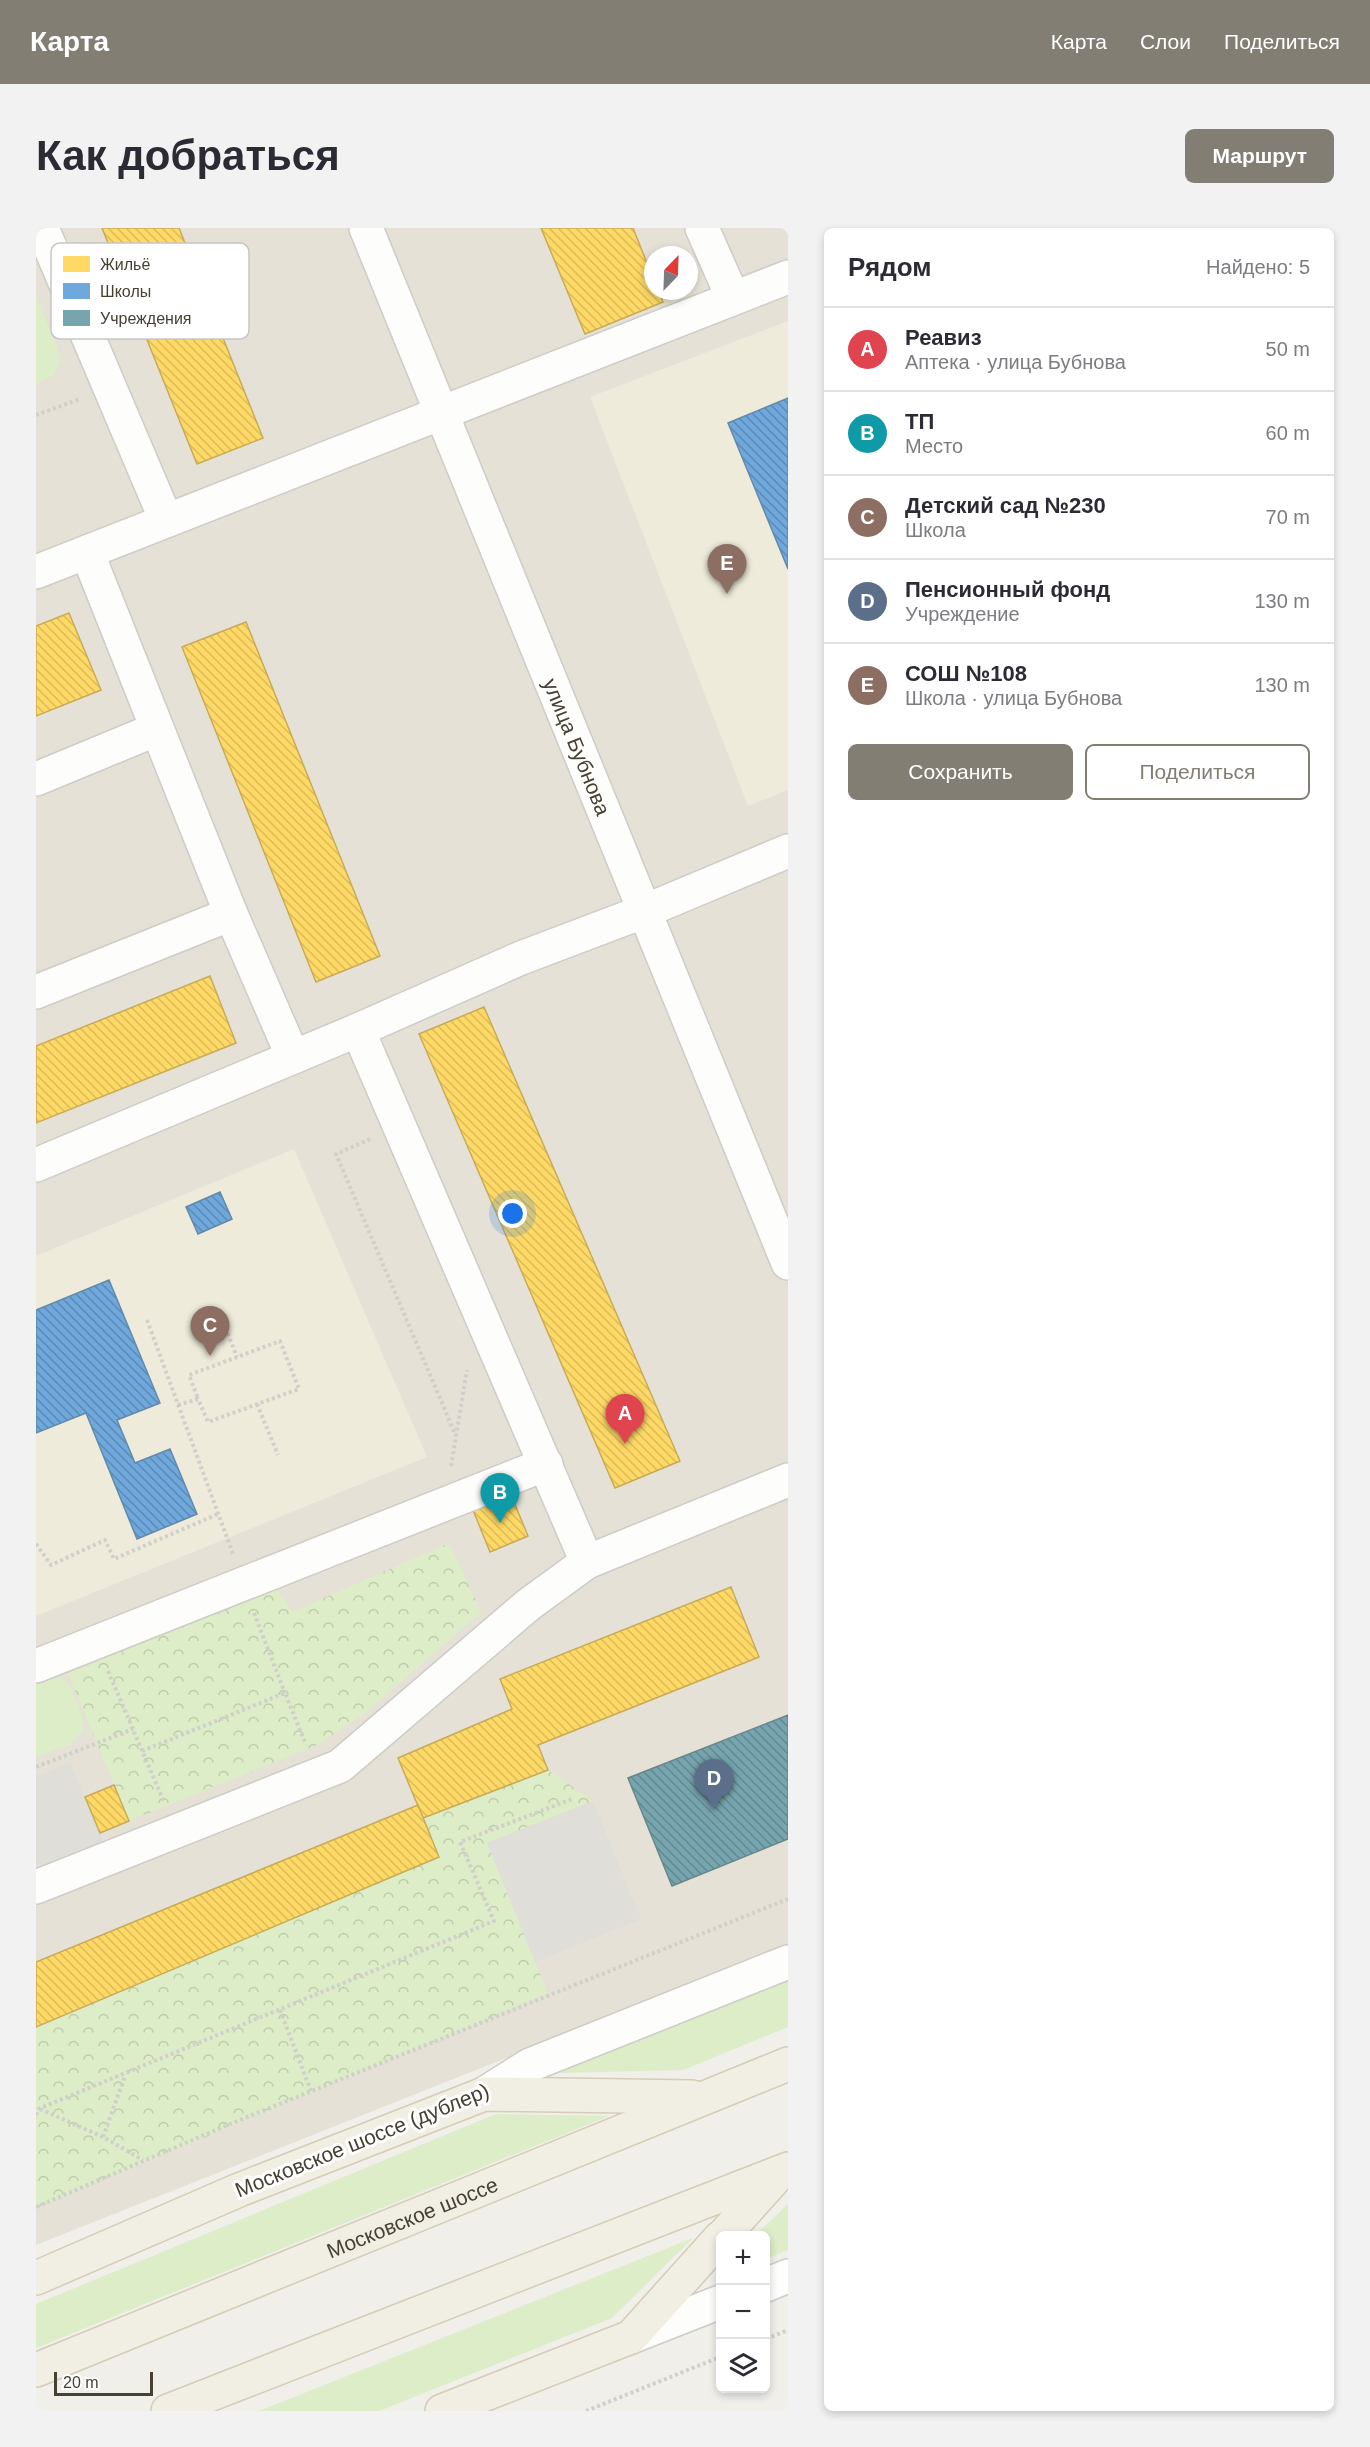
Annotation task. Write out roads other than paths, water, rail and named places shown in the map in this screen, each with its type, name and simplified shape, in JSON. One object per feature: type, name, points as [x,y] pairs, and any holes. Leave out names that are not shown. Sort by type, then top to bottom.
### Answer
[{"type":"main road","name":"Московское шоссе","points":[[36,2370],[788,2064]]},
{"type":"main road","points":[[483,2094],[706,2097]]},
{"type":"main road","name":"Московское шоссе (дублер)","points":[[36,2278],[239,2190],[483,2094]]},
{"type":"main road","points":[[728,2231],[784,2170]]},
{"type":"main road","points":[[168,2411],[784,2170]]},
{"type":"main road","points":[[442,2411],[631,2337],[716,2244]]},
{"type":"street","points":[[42,228],[51,250]]},
{"type":"street","name":"улица Бубнова","points":[[366,228],[788,1263]]},
{"type":"street","points":[[702,228],[733,298]]},
{"type":"street","points":[[36,572],[788,277]]},
{"type":"street","points":[[88,339],[166,520]]},
{"type":"street","points":[[87,552],[231,915],[292,1057]]},
{"type":"street","points":[[36,779],[157,729]]},
{"type":"street","points":[[36,1165],[358,1030],[521,958],[645,911],[788,851]]},
{"type":"street","points":[[36,992],[231,915]]},
{"type":"street","points":[[358,1030],[587,1562]]},
{"type":"street","points":[[36,1666],[238,1570],[546,1464]]},
{"type":"street","points":[[36,1887],[340,1766],[528,1605],[587,1562],[788,1480]]},
{"type":"street","name":"Московское шоссе (дублер)","points":[[483,2094],[530,2065],[788,1962]]},
{"type":"street","points":[[770,2283],[788,2276]]},
{"type":"street","points":[[631,2337],[716,2304]]},
{"type":"place","name":"СОШ №108","points":[[727,594]]},
{"type":"place","name":"Детский сад №230","points":[[210,1356]]},
{"type":"place","name":"Реавиз","points":[[625,1444]]},
{"type":"place","name":"ТП","points":[[500,1523]]},
{"type":"place","name":"Пенсионный фонд","points":[[714,1809]]}]
